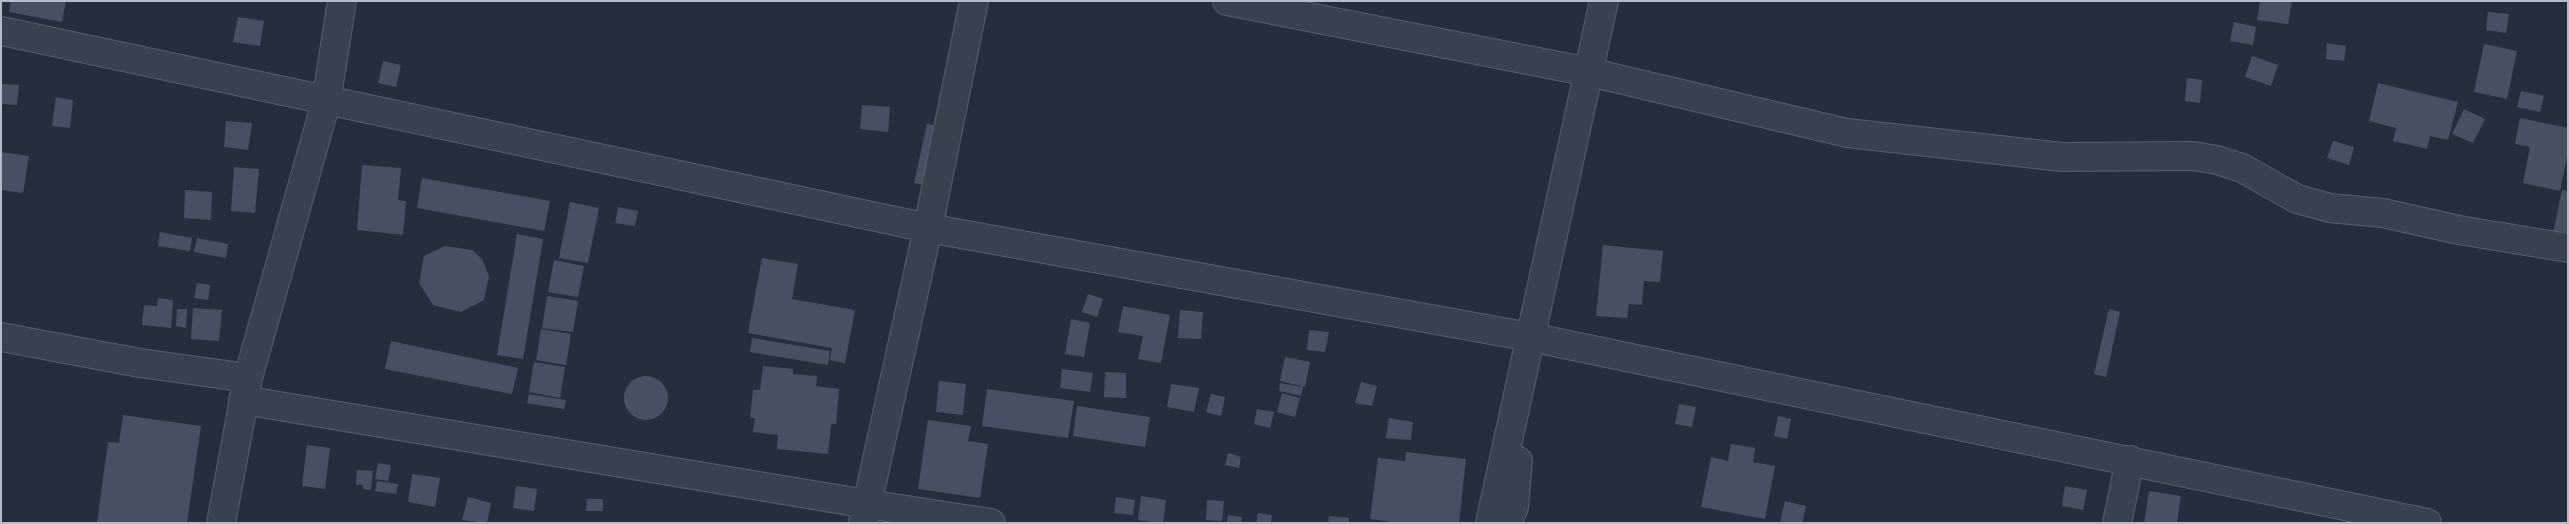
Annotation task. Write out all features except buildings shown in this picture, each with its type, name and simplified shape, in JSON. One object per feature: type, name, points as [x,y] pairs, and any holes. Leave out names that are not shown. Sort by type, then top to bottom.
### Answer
[{"type":"street","points":[[220,523],[246,389],[326,102],[342,1]]},
{"type":"street","points":[[865,514],[928,228],[974,1]]},
{"type":"street","points":[[1227,1],[1589,72],[1847,133],[2062,157],[2193,156],[2217,160],[2242,168],[2297,199],[2330,208],[2383,213],[2459,230],[2568,248]]},
{"type":"street","points":[[1490,523],[1604,1]]},
{"type":"street","points":[[1,31],[326,102],[928,228],[1530,337],[2427,523]]},
{"type":"street","points":[[1,337],[140,363],[246,389],[865,514],[991,523]]},
{"type":"street","points":[[1508,523],[1514,507],[1530,337]]},
{"type":"street","points":[[2117,523],[2130,460]]}]
